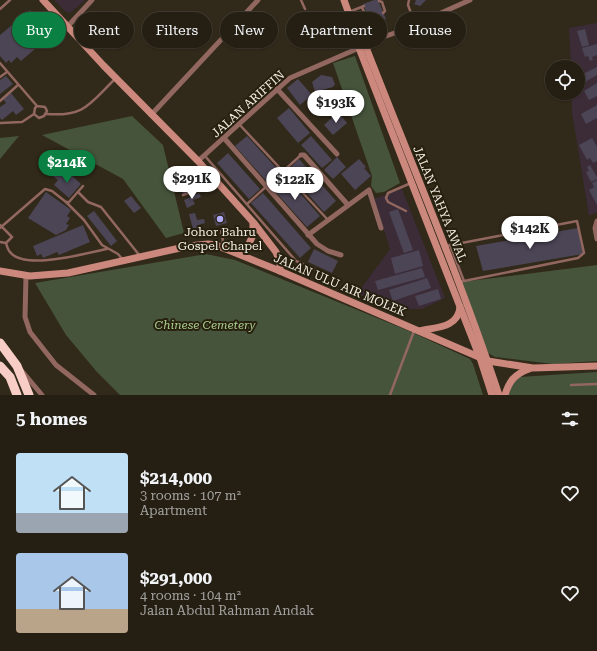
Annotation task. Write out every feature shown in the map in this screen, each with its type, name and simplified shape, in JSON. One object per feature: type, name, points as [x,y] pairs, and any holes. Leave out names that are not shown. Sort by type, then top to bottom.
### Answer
[{"type":"highway","points":[[0,343],[17,366],[29,395]]},
{"type":"highway","points":[[0,366],[10,377],[17,395]]},
{"type":"street","points":[[43,0],[151,115],[198,162],[253,222],[277,254],[280,271]]},
{"type":"street","points":[[68,26],[92,0]]},
{"type":"street","points":[[151,115],[258,0]]},
{"type":"street","name":"JALAN YAHYA AWAL","points":[[344,0],[349,12]]},
{"type":"street","points":[[442,12],[470,0]]},
{"type":"street","name":"JALAN YAHYA AWAL","points":[[359,48],[480,358],[492,395]]},
{"type":"street","name":"JALAN ARIFFIN","points":[[198,162],[290,78],[359,48]]},
{"type":"street","name":"JALAN YAHYA AWAL","points":[[367,50],[463,281],[499,395]]},
{"type":"street","points":[[277,89],[337,154]]},
{"type":"street","points":[[224,138],[317,244],[328,251],[342,255]]},
{"type":"street","points":[[301,155],[304,155],[348,205]]},
{"type":"street","points":[[308,235],[370,190],[381,228]]},
{"type":"street","points":[[597,221],[595,228],[597,239]]},
{"type":"street","points":[[229,250],[248,246],[253,235],[253,222]]},
{"type":"street","name":"JALAN ULU AIR MOLEK","points":[[0,271],[26,276],[68,273],[141,256],[208,244],[221,247],[280,271],[488,361],[518,367],[533,368],[597,366]]},
{"type":"street","points":[[26,276],[25,317],[30,332],[56,365],[94,395]]},
{"type":"street","points":[[417,330],[451,323],[458,317],[460,306]]},
{"type":"street","points":[[17,366],[42,395]]},
{"type":"street","points":[[505,395],[510,381],[520,372],[533,368]]},
{"type":"lane","points":[[0,9],[10,0]]},
{"type":"lane","points":[[301,0],[305,9]]},
{"type":"lane","points":[[410,0],[408,5],[411,12]]},
{"type":"lane","points":[[379,1],[382,2],[384,12]]},
{"type":"lane","points":[[349,12],[363,7],[365,12]]},
{"type":"lane","points":[[0,63],[37,106],[44,107],[46,114]]},
{"type":"lane","points":[[0,78],[7,72]]},
{"type":"lane","points":[[34,114],[39,118],[46,114],[68,115],[84,109],[116,78]]},
{"type":"lane","points":[[0,101],[18,85]]},
{"type":"lane","points":[[0,123],[22,122],[34,114],[37,106]]},
{"type":"lane","points":[[239,124],[328,220]]},
{"type":"lane","points":[[247,204],[301,155]]},
{"type":"lane","points":[[204,156],[296,261],[327,274]]},
{"type":"lane","points":[[183,195],[216,182]]},
{"type":"lane","points":[[406,210],[388,202],[386,195],[388,192],[411,183]]},
{"type":"lane","points":[[66,202],[83,186]]},
{"type":"lane","points":[[6,243],[12,237],[1,226],[45,189],[52,191],[66,202],[84,220],[102,245],[118,254],[123,260]]},
{"type":"lane","points":[[78,192],[88,202],[101,207],[141,256]]},
{"type":"lane","points":[[449,246],[577,221],[584,253],[578,258],[463,281]]},
{"type":"lane","points":[[220,231],[223,240],[221,247]]},
{"type":"lane","points":[[0,242],[6,243]]},
{"type":"lane","points":[[6,243],[9,252],[15,256],[48,261],[107,249]]},
{"type":"lane","points":[[390,395],[417,330]]},
{"type":"lane","points":[[571,385],[597,384]]},
{"type":"shaded area","points":[[54,0],[85,0],[70,13],[65,11]]},
{"type":"shaded area","points":[[597,23],[597,212],[589,216],[572,112],[572,100],[585,100],[585,60],[571,60],[569,28]]},
{"type":"shaded area","points":[[402,189],[445,298],[422,309],[400,309],[357,294],[390,249],[374,199]]},
{"type":"green space","points":[[355,56],[400,183],[384,192],[376,193],[371,186],[372,176],[333,63]]},
{"type":"green space","points":[[132,116],[163,145],[184,233],[166,238],[123,179],[42,135]]},
{"type":"green space","points":[[19,136],[0,159],[0,138]]},
{"type":"green space","name":"Chinese Cemetery","points":[[206,254],[235,260],[409,331],[470,359],[483,395],[120,395],[97,372],[66,335],[35,283]]},
{"type":"green space","points":[[597,265],[597,361],[553,364],[495,357],[488,353],[461,282]]},
{"type":"green space","points":[[597,372],[597,395],[507,395],[506,390],[520,377]]},
{"type":"building","points":[[378,0],[383,12],[366,12],[363,4]]},
{"type":"building","points":[[415,0],[426,0],[420,6],[414,4],[416,1]]},
{"type":"building","points":[[12,25],[12,48],[36,48],[21,61],[17,57],[11,63],[9,60],[6,63],[0,56],[0,35]]},
{"type":"building","points":[[585,29],[589,45],[582,47],[577,31]]},
{"type":"building","points":[[597,44],[597,55],[592,57],[593,60],[590,61],[588,56],[585,57],[582,48]]},
{"type":"building","points":[[597,67],[597,75],[585,82],[585,73]]},
{"type":"building","points":[[321,75],[332,77],[335,84],[333,87],[315,92],[312,82]]},
{"type":"building","points":[[6,76],[13,84],[0,94],[0,80]]},
{"type":"building","points":[[298,79],[312,95],[300,105],[287,88]]},
{"type":"building","points":[[597,83],[597,96],[589,100],[585,90]]},
{"type":"building","points":[[11,93],[24,109],[16,115],[13,111],[2,120],[0,118],[0,107],[6,103],[3,99]]},
{"type":"building","points":[[597,105],[597,118],[586,124],[581,114]]},
{"type":"building","points":[[289,108],[310,133],[298,143],[277,118]]},
{"type":"building","points":[[338,112],[347,123],[333,135],[324,125]]},
{"type":"building","points":[[247,136],[280,172],[268,183],[235,146]]},
{"type":"building","points":[[311,136],[332,160],[322,168],[301,145]]},
{"type":"building","points":[[592,138],[597,147],[597,161],[593,163],[590,158],[587,160],[579,145]]},
{"type":"building","points":[[228,153],[260,189],[249,199],[217,163]]},
{"type":"building","points":[[337,157],[346,167],[333,179],[324,170]]},
{"type":"building","points":[[299,159],[336,201],[324,212],[287,171]]},
{"type":"building","points":[[359,159],[371,176],[355,190],[341,174]]},
{"type":"building","points":[[590,165],[597,177],[597,179],[591,182],[586,172],[589,171],[587,167]]},
{"type":"building","points":[[57,172],[64,177],[68,172],[81,184],[69,198],[54,185],[58,180],[53,176]]},
{"type":"building","points":[[186,173],[191,186],[194,185],[196,189],[183,194],[181,188],[178,189],[174,178]]},
{"type":"building","points":[[284,175],[320,216],[307,227],[271,187]]},
{"type":"building","points":[[597,180],[597,205],[589,190],[594,187],[592,183]]},
{"type":"building","points":[[46,192],[71,210],[67,216],[70,218],[66,224],[69,225],[66,230],[56,235],[28,218]]},
{"type":"building","points":[[199,193],[201,197],[193,200],[195,204],[187,208],[184,200]]},
{"type":"building","points":[[263,193],[311,248],[300,258],[251,203]]},
{"type":"building","points":[[131,196],[141,208],[134,213],[124,201]]},
{"type":"building","points":[[398,209],[413,250],[404,253],[389,212]]},
{"type":"building","points":[[94,211],[117,241],[111,246],[87,216]]},
{"type":"building","name":"Johor Bahru Gospel Chapel","points":[[224,212],[227,223],[216,226],[213,215]]},
{"type":"building","points":[[195,213],[197,220],[204,219],[205,223],[198,225],[198,228],[193,229],[189,214]]},
{"type":"building","points":[[83,225],[90,242],[59,255],[57,252],[43,258],[41,254],[37,256],[33,246]]},
{"type":"building","points":[[578,228],[583,254],[483,271],[476,246]]},
{"type":"building","points":[[314,249],[338,261],[332,273],[308,262]]},
{"type":"building","points":[[419,250],[423,266],[395,274],[391,258]]},
{"type":"building","points":[[422,268],[425,277],[378,290],[375,281]]},
{"type":"building","points":[[427,278],[431,288],[393,301],[389,290]]},
{"type":"building","points":[[438,289],[441,299],[419,306],[415,296]]},
{"type":"place","name":"Johor Bahru Gospel Chapel","points":[[220,219]]}]
